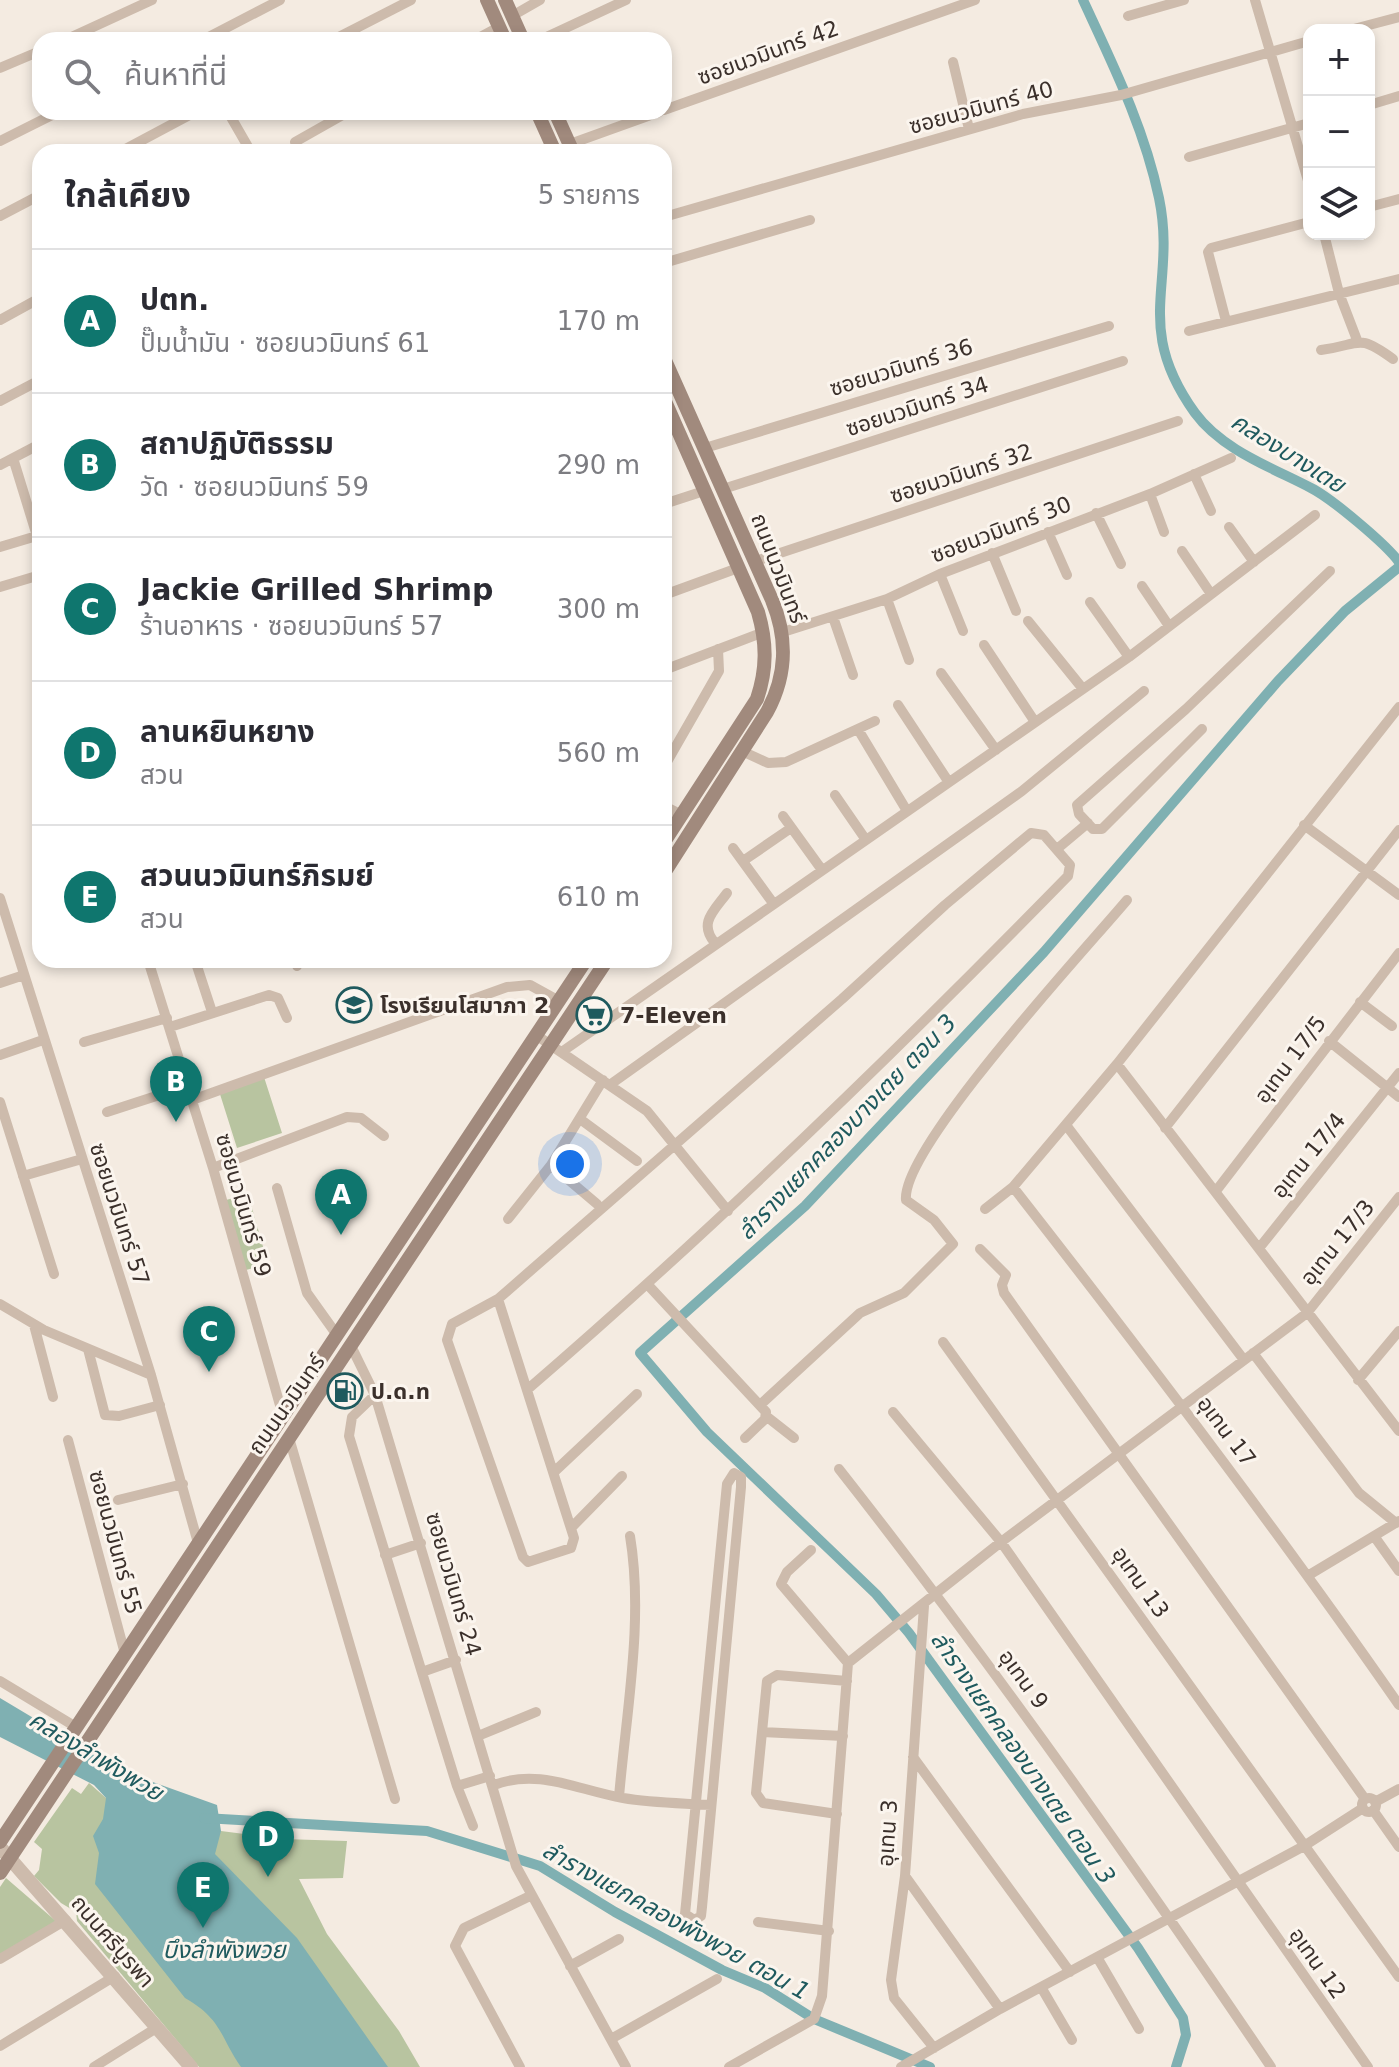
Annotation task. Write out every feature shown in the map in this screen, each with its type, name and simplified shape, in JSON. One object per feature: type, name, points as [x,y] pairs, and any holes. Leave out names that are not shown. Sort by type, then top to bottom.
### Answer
[{"type":"main road","points":[[487,0],[502,32]]},
{"type":"main road","points":[[505,0],[519,32]]},
{"type":"main road","points":[[541,120],[552,144]]},
{"type":"main road","points":[[559,120],[569,144]]},
{"type":"main road","name":"ถนนนวมินทร์","points":[[672,376],[756,561],[783,632],[779,684],[744,752],[672,861]]},
{"type":"main road","name":"ถนนนวมินทร์","points":[[672,417],[764,632],[765,665],[757,699],[672,830]]},
{"type":"main road","name":"ถนนนวมินทร์","points":[[0,1844],[581,968]]},
{"type":"main road","name":"ถนนนวมินทร์","points":[[4,1867],[289,1438],[557,1048],[602,968]]},
{"type":"main road","points":[[337,1335],[352,1348]]},
{"type":"street","points":[[82,32],[152,0]]},
{"type":"street","points":[[218,32],[280,0]]},
{"type":"street","points":[[349,32],[411,0]]},
{"type":"street","points":[[512,16],[540,0]]},
{"type":"street","points":[[557,32],[626,0]]},
{"type":"street","name":"ซอยนวมินทร์ 42","points":[[672,107],[975,0]]},
{"type":"street","points":[[1128,16],[1184,0]]},
{"type":"street","points":[[1255,0],[1304,168]]},
{"type":"street","points":[[1373,24],[1399,17]]},
{"type":"street","name":"ซอยนวมินทร์ 40","points":[[672,215],[1023,114],[1121,95],[1303,43]]},
{"type":"street","points":[[0,68],[32,54]]},
{"type":"street","points":[[953,62],[969,129]]},
{"type":"street","points":[[1375,103],[1399,96]]},
{"type":"street","points":[[0,141],[42,120]]},
{"type":"street","points":[[135,144],[180,120]]},
{"type":"street","points":[[233,120],[246,144]]},
{"type":"street","points":[[295,142],[334,120]]},
{"type":"street","name":"ซอยนวมินทร์ 42","points":[[581,144],[640,120]]},
{"type":"street","points":[[1189,157],[1303,125]]},
{"type":"street","points":[[0,216],[32,199]]},
{"type":"street","points":[[1375,205],[1399,199]]},
{"type":"street","points":[[672,261],[810,220]]},
{"type":"street","points":[[1226,321],[1208,252],[1211,248],[1303,224]]},
{"type":"street","points":[[1326,240],[1339,293],[1357,340]]},
{"type":"street","points":[[1189,331],[1399,279]]},
{"type":"street","points":[[0,320],[32,302]]},
{"type":"street","name":"ซอยนวมินทร์ 36","points":[[705,448],[1109,326]]},
{"type":"street","points":[[1321,350],[1339,348],[1357,340],[1371,343],[1393,359]]},
{"type":"street","name":"ซอยนวมินทร์ 34","points":[[723,489],[1123,361]]},
{"type":"street","points":[[0,401],[32,384]]},
{"type":"street","name":"ซอยนวมินทร์ 32","points":[[756,561],[1178,421]]},
{"type":"street","points":[[0,465],[32,448]]},
{"type":"street","points":[[13,458],[32,517]]},
{"type":"street","name":"ซอยนวมินทร์ 30","points":[[783,632],[887,599],[940,574],[1150,494],[1231,458]]},
{"type":"street","points":[[1194,474],[1211,511]]},
{"type":"street","points":[[672,501],[704,491]]},
{"type":"street","points":[[1150,494],[1164,532]]},
{"type":"street","points":[[1096,513],[1121,564]]},
{"type":"street","points":[[557,1048],[866,840],[1129,657],[1315,515]]},
{"type":"street","points":[[1229,527],[1254,562]]},
{"type":"street","points":[[1048,532],[1067,575]]},
{"type":"street","points":[[0,547],[32,538]]},
{"type":"street","points":[[1182,551],[1211,594]]},
{"type":"street","points":[[992,553],[1016,611]]},
{"type":"street","points":[[672,592],[738,568]]},
{"type":"street","points":[[1202,729],[1102,829],[1093,829],[1079,814],[1077,805],[1186,709],[1330,571]]},
{"type":"street","points":[[940,574],[963,631]]},
{"type":"street","points":[[0,587],[32,577]]},
{"type":"street","points":[[1142,586],[1169,626]]},
{"type":"street","points":[[887,599],[909,660]]},
{"type":"street","points":[[1090,602],[1129,657]]},
{"type":"street","points":[[833,617],[853,675]]},
{"type":"street","points":[[1028,621],[1083,689]]},
{"type":"street","points":[[672,667],[764,632]]},
{"type":"street","points":[[984,645],[1035,722]]},
{"type":"street","points":[[672,753],[719,671],[718,649]]},
{"type":"street","points":[[941,673],[996,750]]},
{"type":"street","points":[[508,1219],[551,1165],[607,1082],[1022,791],[1144,691]]},
{"type":"street","points":[[898,705],[948,781]]},
{"type":"street","points":[[985,1209],[1013,1187],[1117,1064],[1399,707]]},
{"type":"street","points":[[744,752],[777,764],[859,731],[875,721]]},
{"type":"street","points":[[859,731],[907,811]]},
{"type":"street","points":[[835,795],[866,840]]},
{"type":"street","points":[[672,810],[682,815]]},
{"type":"street","points":[[783,816],[822,870]]},
{"type":"street","points":[[1057,849],[1088,823]]},
{"type":"street","points":[[1304,825],[1399,895]]},
{"type":"street","points":[[743,861],[791,828]]},
{"type":"street","points":[[1165,1128],[1399,830]]},
{"type":"street","points":[[498,1299],[574,1538],[571,1548],[535,1562],[528,1562],[523,1557],[447,1340],[452,1324],[498,1299],[673,1143],[842,999],[945,905],[1031,833],[1044,835],[1070,865],[1068,876],[921,1026],[648,1285],[528,1389]]},
{"type":"street","points":[[733,848],[773,903]]},
{"type":"street","points":[[715,943],[707,934],[707,921],[727,893]]},
{"type":"street","name":"ซอยนวมินทร์ 57","points":[[0,898],[151,1375],[198,1543]]},
{"type":"street","points":[[760,1405],[860,1313],[904,1293],[953,1244],[934,1220],[906,1200],[917,1161],[963,1093],[1127,900]]},
{"type":"street","name":"อุเทน 17/5","points":[[1216,1191],[1399,953]]},
{"type":"street","name":"ซอยนวมินทร์ 59","points":[[151,968],[213,1168],[283,1416]]},
{"type":"street","points":[[198,968],[212,1012]]},
{"type":"street","points":[[0,983],[24,975]]},
{"type":"street","points":[[192,1100],[516,985],[530,985],[559,1001]]},
{"type":"street","points":[[84,1042],[212,1012],[269,995],[278,998],[287,1018]]},
{"type":"street","points":[[1360,1002],[1392,1026]]},
{"type":"street","points":[[536,1035],[647,1111],[728,1211]]},
{"type":"street","points":[[0,1055],[43,1040]]},
{"type":"street","points":[[1329,1041],[1399,1097]]},
{"type":"street","points":[[1117,1064],[1399,1431]]},
{"type":"street","name":"อุเทน 17/4","points":[[1260,1247],[1399,1073]]},
{"type":"street","points":[[107,1112],[187,1086]]},
{"type":"street","points":[[0,1102],[54,1274]]},
{"type":"street","points":[[213,1168],[347,1117],[361,1118],[384,1136]]},
{"type":"street","points":[[580,1119],[637,1161]]},
{"type":"street","points":[[1066,1125],[1244,1360]]},
{"type":"street","points":[[23,1176],[82,1159]]},
{"type":"street","points":[[551,1165],[597,1204]]},
{"type":"street","name":"อุเทน 17","points":[[1013,1187],[1309,1575],[1399,1705]]},
{"type":"street","points":[[277,1188],[307,1293],[337,1335]]},
{"type":"street","name":"อุเทน 17/3","points":[[848,1663],[924,1606],[1001,1542],[1307,1313],[1399,1197]]},
{"type":"street","points":[[980,1249],[1006,1275],[1002,1285],[1004,1293],[1399,1847]]},
{"type":"street","points":[[648,1285],[760,1405],[766,1416],[794,1438]]},
{"type":"street","points":[[0,1306],[34,1325],[151,1375]]},
{"type":"street","points":[[34,1325],[53,1397]]},
{"type":"street","points":[[1358,1380],[1399,1331]]},
{"type":"street","name":"อุเทน 13","points":[[943,1342],[1399,1977]]},
{"type":"street","name":"ซอยนวมินทร์ 24","points":[[352,1348],[375,1395],[514,1860],[530,1896],[626,2067]]},
{"type":"street","points":[[88,1349],[105,1415],[119,1416],[160,1405]]},
{"type":"street","points":[[1253,1353],[1359,1493],[1398,1522],[1309,1575]]},
{"type":"street","points":[[554,1472],[637,1394]]},
{"type":"street","points":[[375,1395],[359,1409],[348,1427],[457,1786],[473,1826]]},
{"type":"street","name":"อุเทน 12","points":[[893,1412],[1001,1542],[1368,2067]]},
{"type":"street","points":[[745,1438],[766,1416]]},
{"type":"street","points":[[289,1438],[395,1799]]},
{"type":"street","name":"ซอยนวมินทร์ 55","points":[[68,1440],[125,1654]]},
{"type":"street","name":"อุเทน 9","points":[[839,1469],[938,1594],[1170,1917],[1271,2067]]},
{"type":"street","points":[[734,1473],[741,1477],[741,1487],[711,1805],[701,1916],[694,1920],[685,1914],[727,1484],[734,1473]]},
{"type":"street","points":[[571,1528],[622,1476]]},
{"type":"street","points":[[118,1500],[183,1484]]},
{"type":"street","points":[[619,1797],[632,1645],[634,1562],[630,1536]]},
{"type":"street","points":[[1374,1536],[1399,1571]]},
{"type":"street","points":[[385,1555],[421,1543]]},
{"type":"street","points":[[729,2067],[814,2016],[821,1998],[829,1931],[848,1663],[781,1584],[787,1572],[811,1550]]},
{"type":"street","name":"อุเทน 3","points":[[924,1606],[905,1876],[893,1959],[894,1998],[933,2049]]},
{"type":"street","points":[[422,1672],[456,1660]]},
{"type":"street","points":[[837,1814],[758,1799],[764,1686],[771,1676],[847,1681]]},
{"type":"street","points":[[0,1681],[73,1732]]},
{"type":"street","points":[[478,1736],[536,1712]]},
{"type":"street","points":[[762,1732],[843,1736]]},
{"type":"street","points":[[913,1757],[1070,1972]]},
{"type":"street","points":[[457,1786],[525,1776],[540,1777],[619,1797],[711,1805]]},
{"type":"street","points":[[904,2066],[1000,2009],[1304,1846],[1399,1789]]},
{"type":"street","name":"ถนนศรีบูรพา","points":[[0,1844],[4,1867],[66,1920],[191,2067]]},
{"type":"street","points":[[905,1876],[1000,2009]]},
{"type":"street","points":[[520,2067],[455,1946],[464,1928],[530,1896]]},
{"type":"street","points":[[0,1959],[66,1920]]},
{"type":"street","points":[[758,1922],[829,1931]]},
{"type":"street","points":[[570,1966],[619,1939]]},
{"type":"street","points":[[1097,1957],[1139,2029]]},
{"type":"street","points":[[0,2046],[115,1976]]},
{"type":"street","points":[[611,2039],[717,1979]]},
{"type":"street","points":[[1041,1987],[1072,2040]]},
{"type":"street","points":[[94,2067],[158,2027]]},
{"type":"green space","points":[[264,1077],[282,1133],[237,1148],[219,1091]]},
{"type":"green space","points":[[248,1194],[268,1264],[246,1270],[226,1200]]},
{"type":"green space","points":[[89,1783],[106,1798],[221,1831],[283,1839],[347,1841],[343,1878],[299,1879],[327,1934],[399,2031],[420,2067],[199,2067],[77,1921],[76,1912],[61,1903],[34,1876],[39,1870],[42,1849],[34,1842],[72,1788],[81,1794]]},
{"type":"green space","points":[[6,1878],[57,1922],[0,1956],[0,1887]]},
{"type":"water","name":"บึงลำพังพวย","points":[[0,1698],[122,1771],[217,1805],[221,1831],[215,1854],[297,1938],[388,2067],[241,2067],[213,2021],[185,1998],[95,1884],[99,1853],[93,1836],[103,1819],[106,1798],[94,1785],[0,1737]]},
{"type":"waterway","name":"คลองบางเตย","points":[[1083,0],[1127,97],[1153,172],[1163,229],[1161,329],[1165,355],[1176,382],[1195,413],[1219,438],[1320,493],[1371,533],[1399,562]]},
{"type":"waterway","name":"ลำรางแยกคลองบางเตย ตอน 3","points":[[1176,2067],[1186,2035],[1183,2018],[1138,1948],[909,1633],[876,1594],[707,1432],[640,1353],[805,1206],[1044,952],[1278,681],[1345,611],[1399,567]]},
{"type":"waterway","name":"ลำรางแยกคลองพังพวย ตอน 1","points":[[204,1818],[427,1831],[540,1866],[615,1912],[722,1970],[765,1988],[814,2019],[930,2067]]},
{"type":"place","name":"โรงเรียนโสมาภา 2","points":[[354,1005]]},
{"type":"place","name":"7-Eleven","points":[[594,1015]]},
{"type":"place","name":"สถาปฏิบัติธรรม","points":[[176,1122]]},
{"type":"place","name":"ปตท.","points":[[341,1235]]},
{"type":"place","name":"Jackie Grilled Shrimp","points":[[209,1372]]},
{"type":"place","name":"ป.ด.ท","points":[[345,1391]]},
{"type":"place","name":"ลานหยินหยาง","points":[[268,1877]]},
{"type":"place","name":"สวนนวมินทร์ภิรมย์","points":[[203,1928]]},
{"type":"water label","name":"คลองลำพังพวย","points":[[96,1756]]}]
